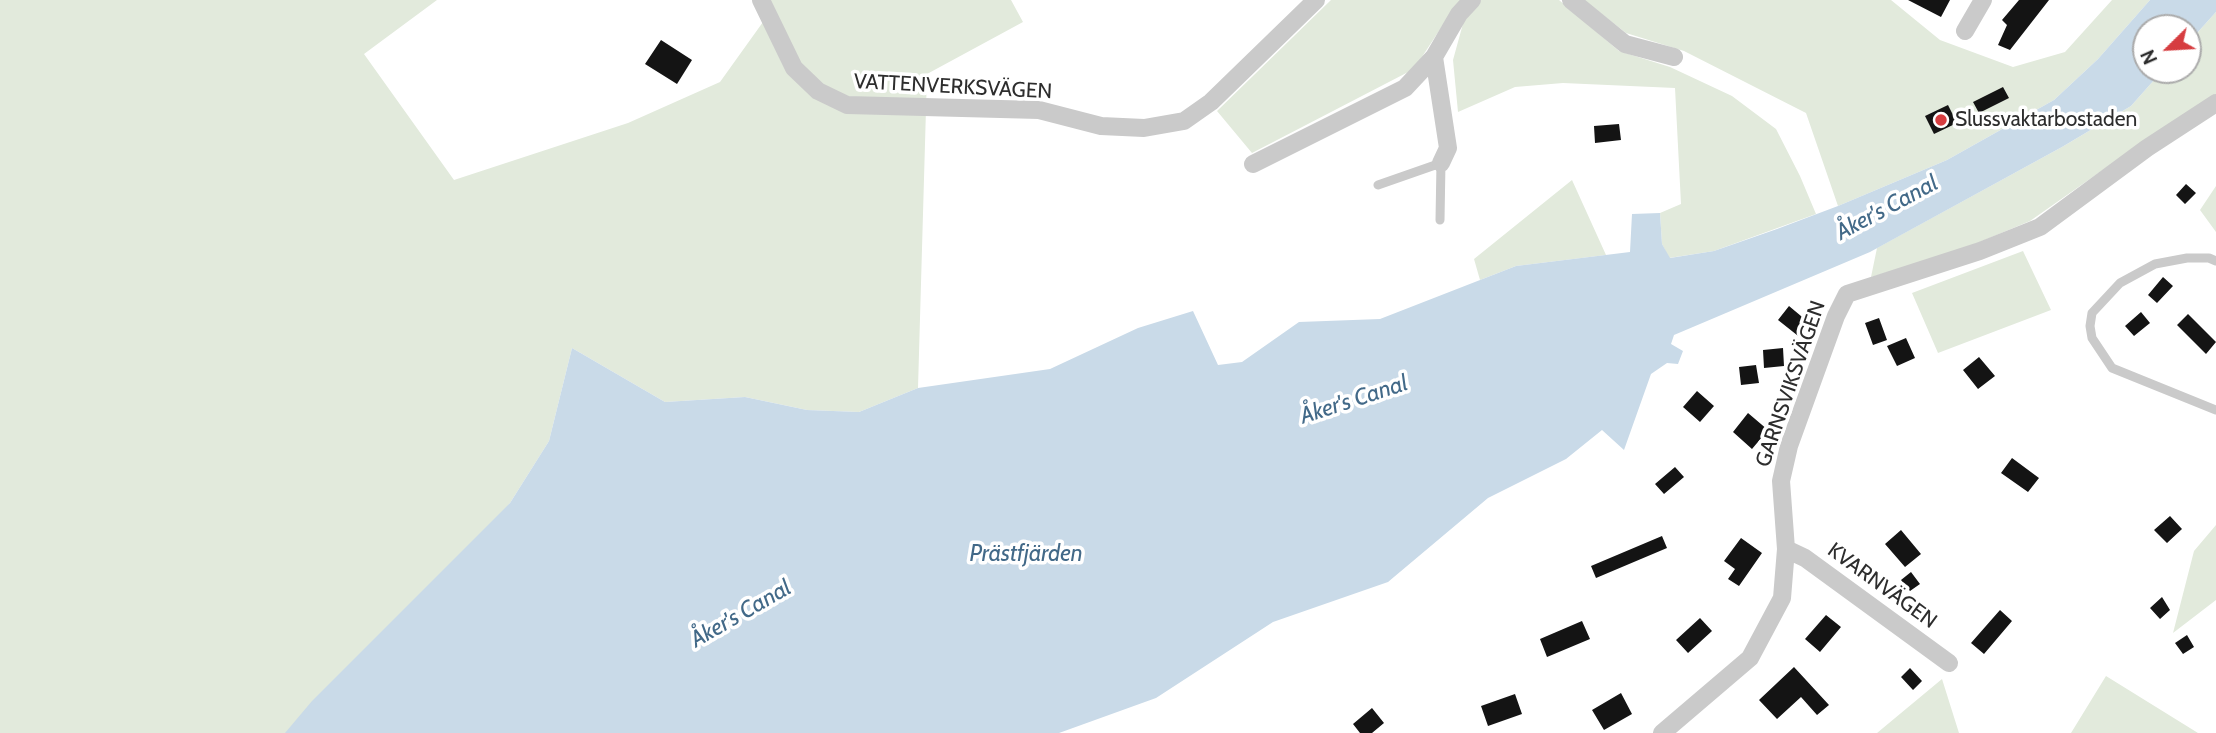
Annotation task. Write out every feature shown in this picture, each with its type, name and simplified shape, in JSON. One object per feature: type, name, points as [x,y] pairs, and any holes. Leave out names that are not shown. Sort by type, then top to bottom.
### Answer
[{"type":"street","name":"VATTENVERKSVÄGEN","points":[[761,0],[794,68],[818,92],[847,105],[1040,110],[1101,126],[1144,128],[1184,121],[1211,103],[1316,0]]},
{"type":"street","points":[[1253,163],[1405,88],[1434,57],[1459,14],[1472,0]]},
{"type":"street","points":[[1571,0],[1625,44],[1674,57]]},
{"type":"street","points":[[1965,32],[1983,0]]},
{"type":"street","points":[[1434,57],[1448,148],[1441,163]]},
{"type":"street","name":"GARNSVIKSVÄGEN","points":[[1662,733],[1751,658],[1782,598],[1786,549],[1781,481],[1789,446],[1836,316],[1847,294],[1980,251],[2040,227],[2147,148],[2216,103]]},
{"type":"street","name":"KVARNVÄGEN","points":[[1786,549],[1805,558],[1949,663]]},
{"type":"lane","points":[[1378,185],[1441,163],[1440,220]]},
{"type":"lane","points":[[2216,261],[2209,258],[2187,258],[2155,264],[2120,283],[2105,297],[2092,313],[2090,326],[2092,338],[2112,368],[2216,410]]},
{"type":"shaded area","points":[[0,0],[437,0],[364,54],[454,180],[628,123],[720,82],[768,15],[764,0],[1011,0],[1023,22],[927,74],[918,388],[859,412],[807,410],[745,397],[665,402],[572,348],[549,441],[510,503],[335,733],[0,733]]},
{"type":"shaded area","points":[[1331,0],[1461,0],[1414,69],[1252,153],[1217,111]]},
{"type":"shaded area","points":[[1481,0],[1559,0],[1619,51],[1670,67],[1732,96],[1776,129],[1816,214],[1714,251],[1669,258],[1662,244],[1660,213],[1681,204],[1675,88],[1563,83],[1515,87],[1458,112],[1453,60],[1464,20]]},
{"type":"shaded area","points":[[1584,0],[1891,0],[1940,40],[2013,67],[2065,52],[2112,0],[2150,0],[2138,14],[2132,14],[2132,20],[2098,59],[2054,100],[1947,160],[1838,206],[1806,113],[1684,51],[1626,33]]},
{"type":"shaded area","points":[[2216,12],[2216,95],[2144,141],[2030,221],[1951,254],[1871,277],[1877,248],[2062,147],[2131,106],[2151,84],[2202,84],[2202,28]]},
{"type":"shaded area","points":[[1572,180],[1606,255],[1516,266],[1480,280],[1474,259]]},
{"type":"shaded area","points":[[2216,186],[2216,232],[2200,210]]},
{"type":"shaded area","points":[[2023,251],[2051,310],[1938,353],[1912,293]]},
{"type":"shaded area","points":[[2216,525],[2216,600],[2173,633],[2194,551]]},
{"type":"shaded area","points":[[2106,676],[2198,733],[2071,733]]},
{"type":"shaded area","points":[[1942,679],[1959,733],[1877,733]]},
{"type":"water","name":"Prästfjärden","points":[[2150,0],[2216,0],[2216,12],[2202,28],[2202,14],[2138,14]]},
{"type":"water","name":"Prästfjärden","points":[[2132,20],[2132,84],[2151,84],[2131,106],[1870,252],[1674,335],[1671,344],[1683,351],[1678,364],[1667,363],[1651,374],[1624,450],[1602,430],[1566,459],[1488,498],[1388,582],[1273,622],[1156,698],[1059,733],[285,733],[312,701],[510,503],[549,441],[572,348],[665,402],[745,397],[807,410],[859,412],[918,388],[1050,369],[1138,328],[1193,311],[1218,365],[1242,362],[1299,322],[1380,319],[1516,266],[1630,252],[1632,214],[1660,213],[1662,244],[1670,258],[1714,251],[1777,229],[1947,160],[2054,100],[2098,59]]},
{"type":"building","points":[[1908,0],[1950,0],[1941,17]]},
{"type":"building","points":[[2019,0],[2049,0],[2010,50],[1998,45],[2007,25],[2002,20]]},
{"type":"building","points":[[661,40],[692,60],[677,84],[645,64]]},
{"type":"building","points":[[2003,87],[2009,98],[1979,113],[1973,102]]},
{"type":"building","name":"Slussvaktarbostaden","points":[[1948,105],[1957,123],[1934,134],[1925,116]]},
{"type":"building","points":[[1619,124],[1621,140],[1595,143],[1594,126]]},
{"type":"building","points":[[2186,184],[2196,193],[2185,204],[2176,195]]},
{"type":"building","points":[[2163,277],[2173,286],[2157,303],[2148,295]]},
{"type":"building","points":[[1789,306],[1813,326],[1802,339],[1778,320]]},
{"type":"building","points":[[2141,312],[2150,323],[2134,336],[2125,326]]},
{"type":"building","points":[[2188,314],[2216,342],[2206,354],[2177,325]]},
{"type":"building","points":[[1879,318],[1887,340],[1873,345],[1865,323]]},
{"type":"building","points":[[1906,338],[1915,358],[1897,366],[1887,346]]},
{"type":"building","points":[[1783,348],[1784,366],[1764,368],[1763,350]]},
{"type":"building","points":[[1979,357],[1995,376],[1978,389],[1963,370]]},
{"type":"building","points":[[1756,365],[1759,383],[1741,385],[1739,367]]},
{"type":"building","points":[[1697,391],[1714,406],[1700,422],[1683,407]]},
{"type":"building","points":[[1748,413],[1768,430],[1752,449],[1733,432]]},
{"type":"building","points":[[2012,458],[2039,478],[2028,492],[2001,473]]},
{"type":"building","points":[[1675,467],[1684,477],[1664,494],[1655,484]]},
{"type":"building","points":[[2170,516],[2182,529],[2167,543],[2154,530]]},
{"type":"building","points":[[1901,530],[1921,554],[1905,567],[1885,544]]},
{"type":"building","points":[[1662,536],[1667,548],[1596,578],[1591,566]]},
{"type":"building","points":[[1741,538],[1762,553],[1739,586],[1728,579],[1735,569],[1724,561]]},
{"type":"building","points":[[1911,572],[1920,584],[1910,591],[1901,580]]},
{"type":"building","points":[[2162,597],[2170,610],[2160,619],[2150,608]]},
{"type":"building","points":[[2000,610],[2012,621],[1984,654],[1971,643]]},
{"type":"building","points":[[1826,615],[1841,627],[1820,652],[1805,639]]},
{"type":"building","points":[[1700,618],[1712,631],[1688,653],[1676,640]]},
{"type":"building","points":[[1582,621],[1590,639],[1547,657],[1540,639]]},
{"type":"building","points":[[2187,635],[2194,647],[2183,654],[2175,643]]},
{"type":"building","points":[[1794,667],[1829,705],[1817,715],[1801,697],[1777,719],[1759,700]]},
{"type":"building","points":[[1910,668],[1922,681],[1913,690],[1901,677]]},
{"type":"building","points":[[1621,693],[1632,714],[1604,730],[1592,710]]},
{"type":"building","points":[[1515,694],[1522,714],[1488,726],[1481,706]]},
{"type":"building","points":[[1372,708],[1384,723],[1372,733],[1360,733],[1353,724]]},
{"type":"place","name":"Slussvaktarbostaden","points":[[1941,120]]},
{"type":"water label","name":"Åker's Canal","points":[[1887,208]]},
{"type":"water label","name":"Åker's Canal","points":[[1354,400]]},
{"type":"water label","name":"Åker's Canal","points":[[741,614]]}]
